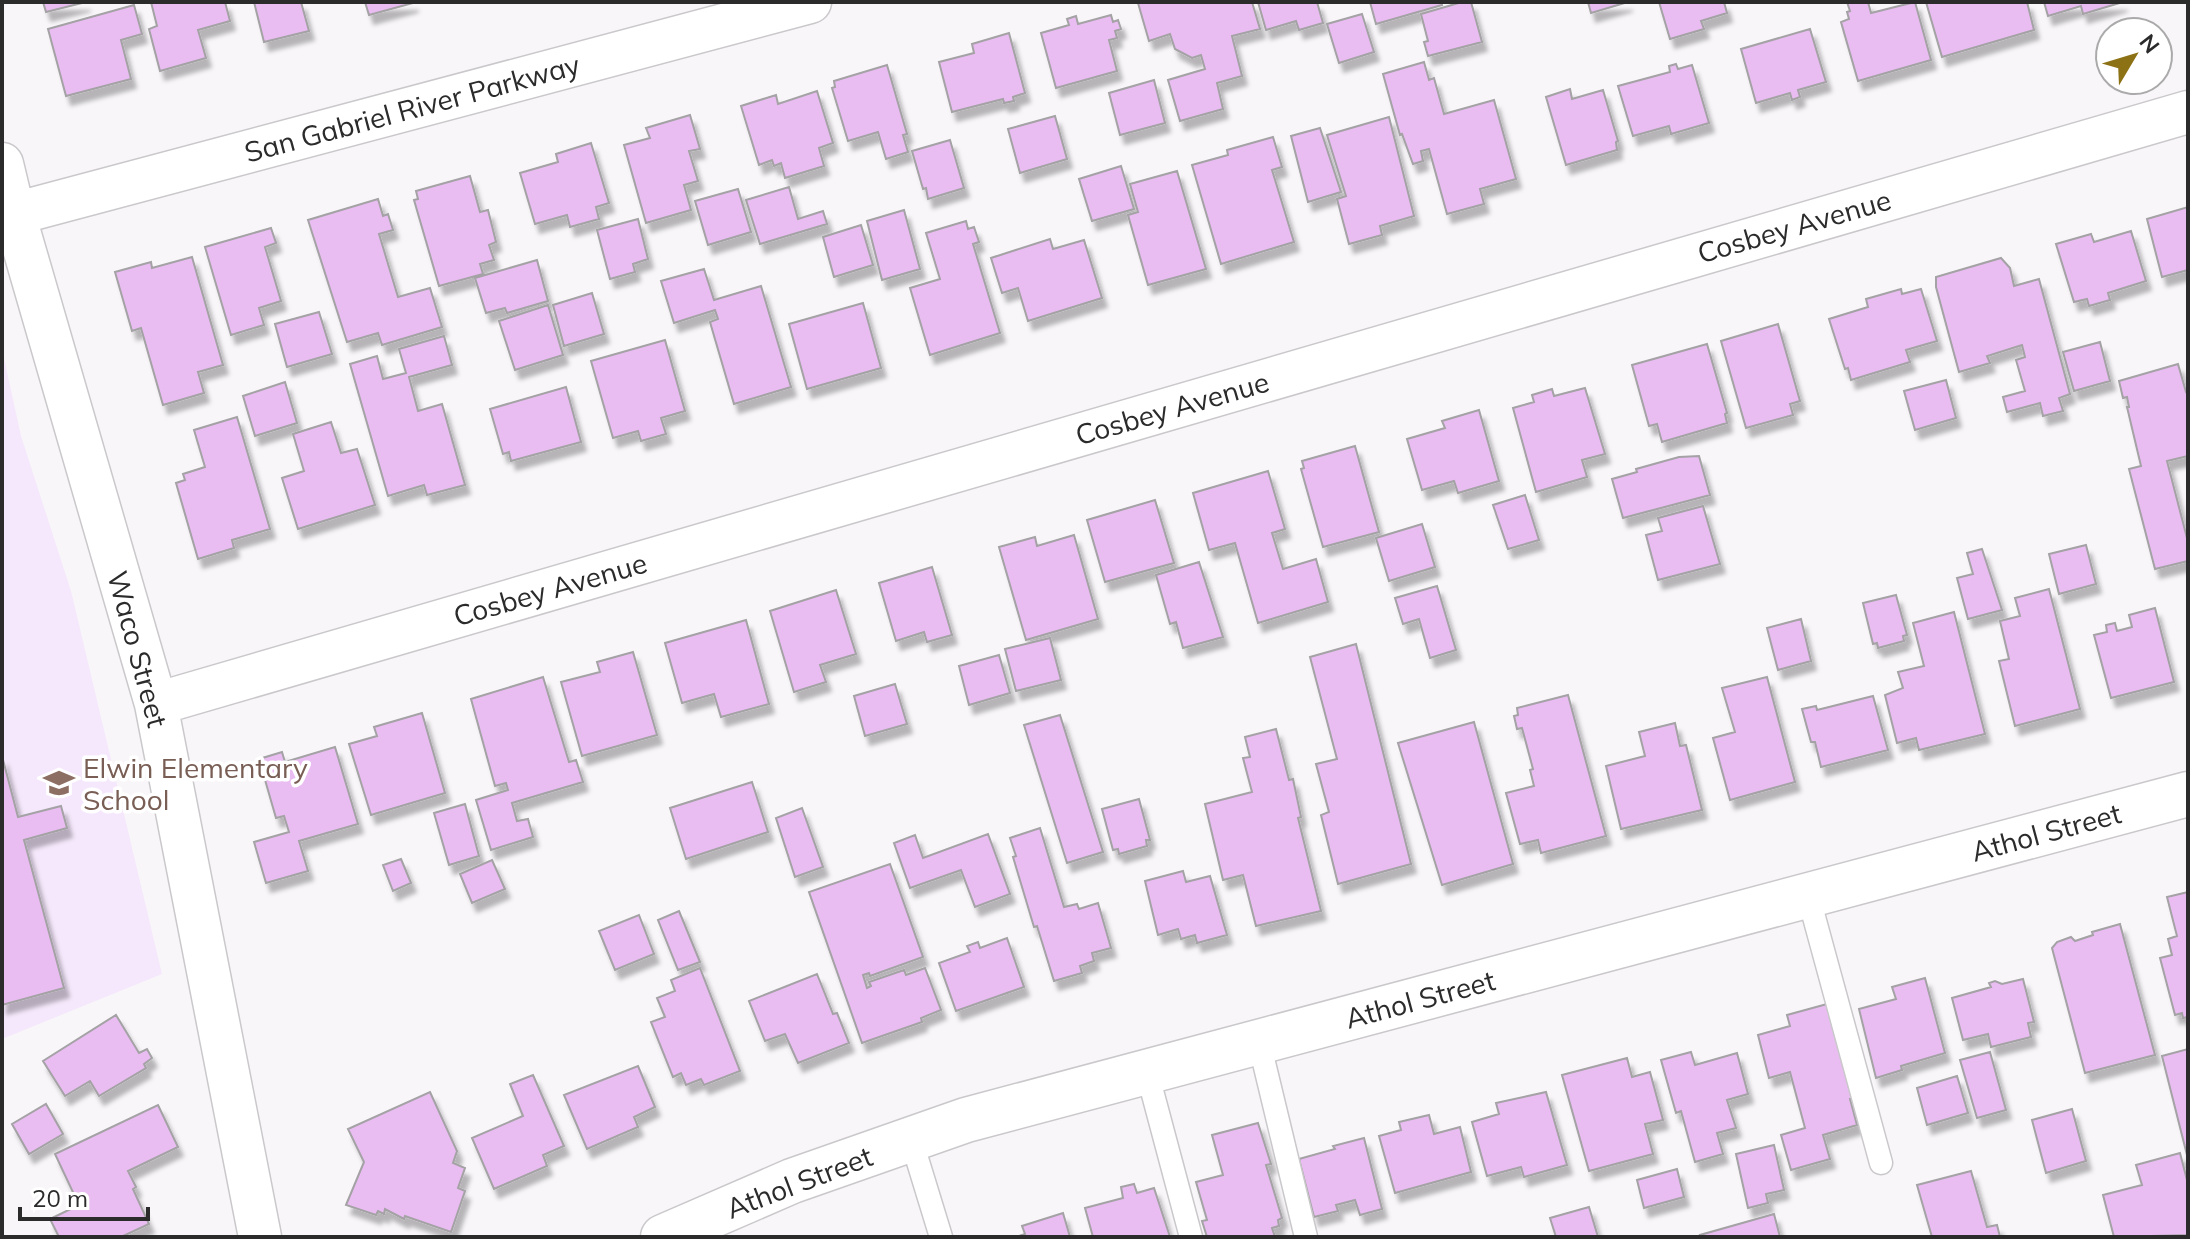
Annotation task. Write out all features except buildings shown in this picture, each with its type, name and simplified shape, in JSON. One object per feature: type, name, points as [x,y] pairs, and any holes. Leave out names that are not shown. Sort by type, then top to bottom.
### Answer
[{"type":"street","name":"San Gabriel River Parkway","points":[[14,214],[810,2]]},
{"type":"street","name":"Cosbey Avenue","points":[[156,704],[2188,112]]},
{"type":"street","name":"Waco Street","points":[[2,164],[156,704],[260,1237]]},
{"type":"street","name":"Athol Street","points":[[663,1237],[792,1181],[966,1120],[2188,794]]},
{"type":"lane","points":[[1808,895],[1881,1163]]},
{"type":"lane","points":[[1259,1042],[1306,1237]]},
{"type":"lane","points":[[1147,1072],[1191,1237]]},
{"type":"lane","points":[[911,1139],[941,1237]]},
{"type":"shaded area","name":"Elwin Elementary School","points":[[2,349],[21,436],[71,591],[162,974],[2,1039]]},
{"type":"place","name":"Elwin Elementary School","points":[[59,783]]}]
